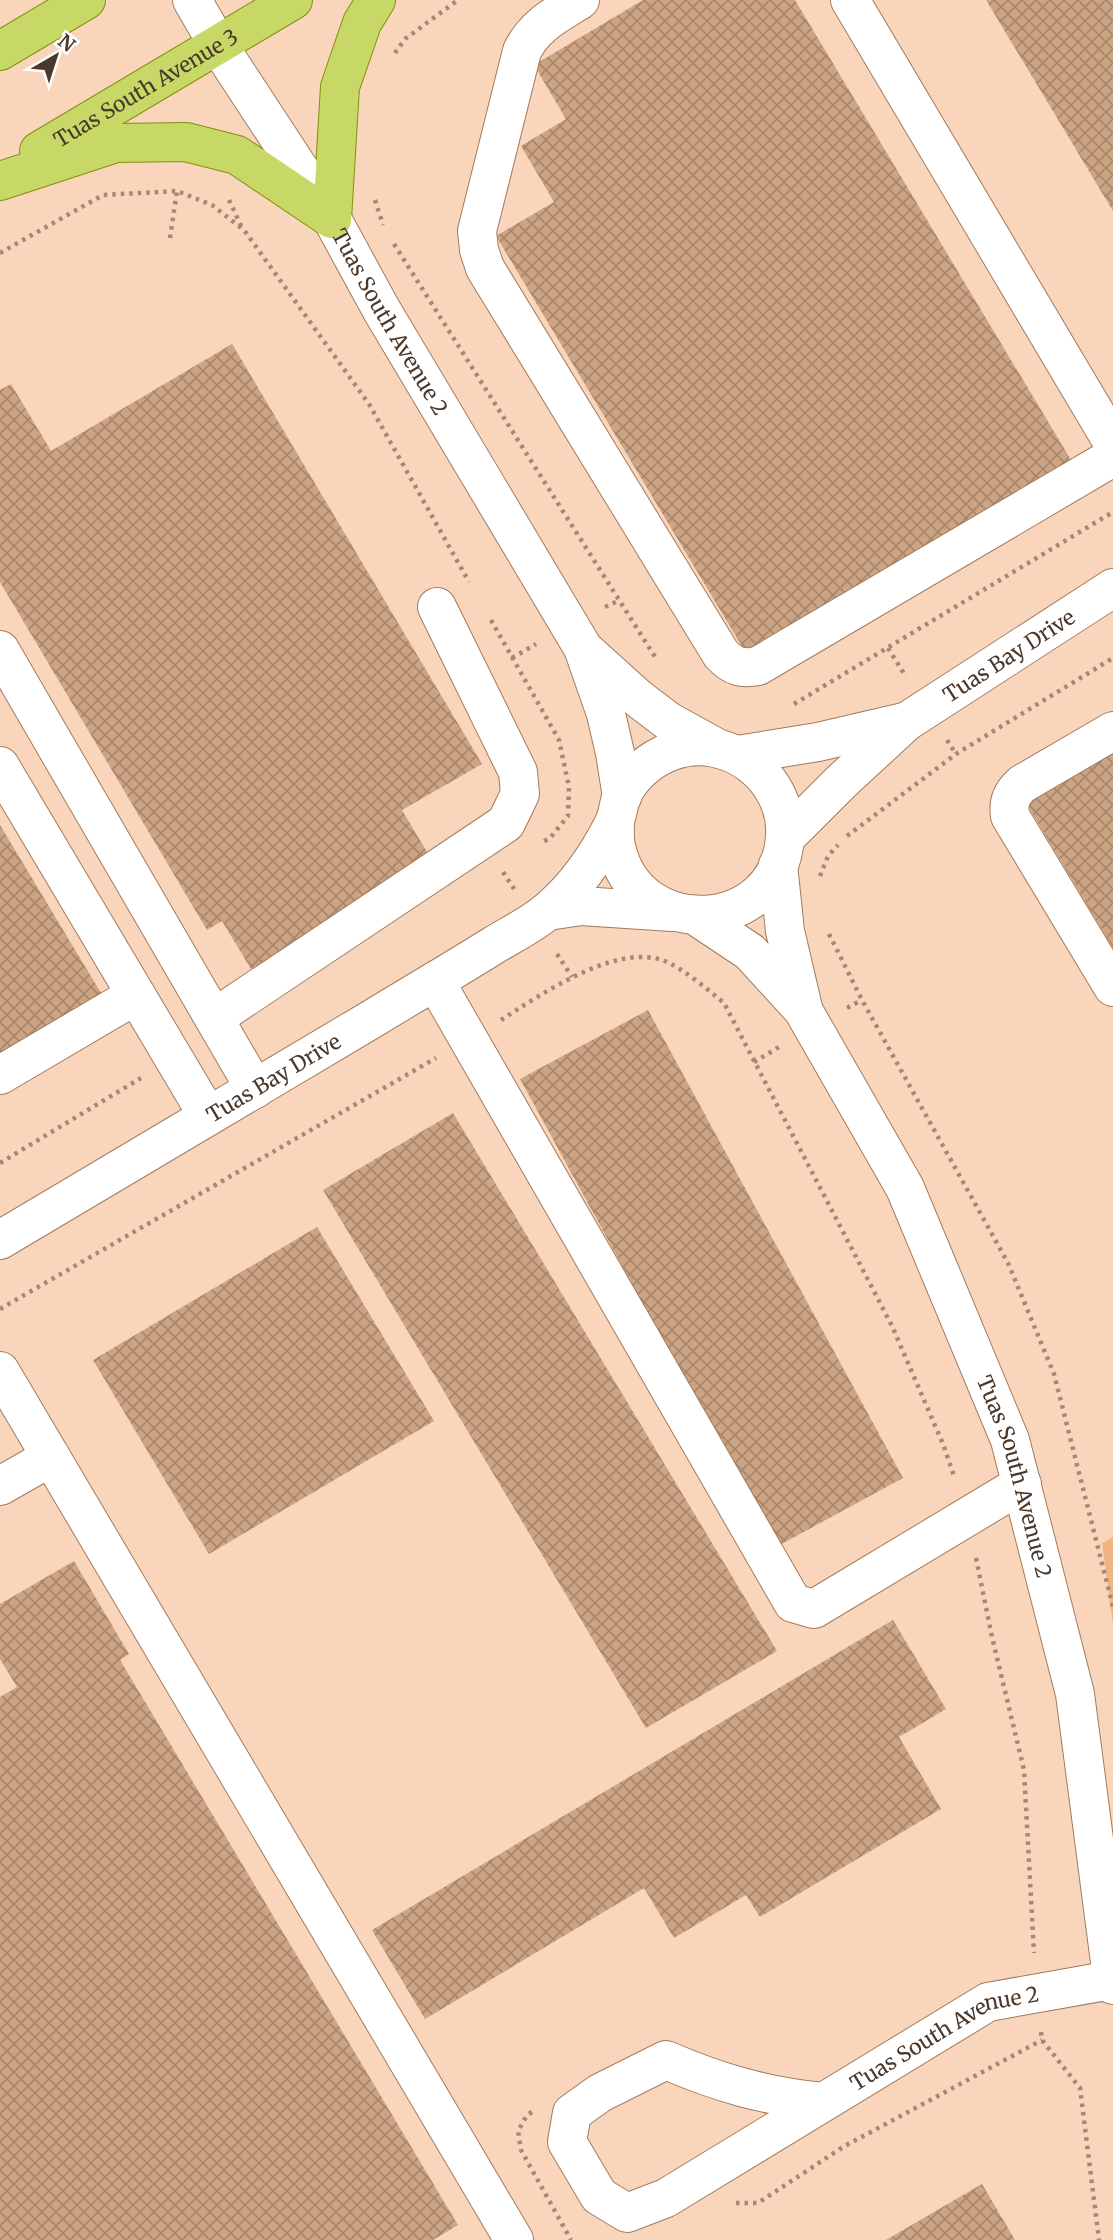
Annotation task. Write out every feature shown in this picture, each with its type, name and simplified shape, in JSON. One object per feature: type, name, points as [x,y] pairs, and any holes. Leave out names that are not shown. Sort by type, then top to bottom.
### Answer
[{"type":"main road","points":[[0,43],[32,0]]},
{"type":"main road","points":[[0,51],[86,0]]},
{"type":"main road","name":"Tuas South Avenue 3","points":[[0,174],[293,0]]},
{"type":"main road","points":[[332,219],[340,88],[362,23],[376,0]]},
{"type":"main road","points":[[0,181],[116,143],[186,142],[237,155],[332,219]]},
{"type":"street","name":"Tuas South Avenue 2","points":[[192,0],[218,46],[332,219],[381,309],[583,648],[606,714],[615,753],[618,809]]},
{"type":"street","points":[[580,0],[541,24],[529,37],[522,51],[477,231],[480,250],[485,268],[721,654],[730,664],[745,668],[758,666],[1113,457]]},
{"type":"street","points":[[850,0],[1113,443]]},
{"type":"street","name":"Tuas Bay Drive","points":[[782,852],[841,782],[906,722],[1113,588]]},
{"type":"street","points":[[214,1018],[506,823],[520,794],[518,772],[437,607]]},
{"type":"street","name":"Tuas South Avenue 2","points":[[583,648],[639,699],[668,721],[727,751]]},
{"type":"street","points":[[0,650],[255,1089]]},
{"type":"street","name":"Tuas Bay Drive","points":[[727,751],[818,742],[906,722]]},
{"type":"street","points":[[1113,731],[1022,784],[1008,803],[1010,816],[1113,987]]},
{"type":"street","points":[[694,746],[727,751],[756,767],[771,784],[782,810],[782,852],[763,889],[740,907],[719,914],[685,914],[654,902],[636,887],[624,869],[616,845],[618,809],[634,776],[653,760],[673,750],[694,746]]},
{"type":"street","points":[[0,766],[208,1116]]},
{"type":"street","name":"Tuas Bay Drive","points":[[0,1240],[548,911],[584,872],[618,809]]},
{"type":"street","name":"Tuas South Avenue 2","points":[[782,852],[785,931],[803,1010]]},
{"type":"street","name":"Tuas Bay Drive","points":[[548,911],[580,906],[685,914]]},
{"type":"street","name":"Tuas South Avenue 2","points":[[685,914],[750,953],[803,1010],[905,1188],[1010,1440],[1075,1694],[1113,1982],[988,2002],[666,2198],[627,2213],[599,2196],[567,2142],[572,2113],[600,2093],[666,2060],[713,2080],[783,2098],[823,2102]]},
{"type":"street","points":[[435,981],[793,1603],[814,1609],[1021,1483]]},
{"type":"street","points":[[0,1075],[136,995]]},
{"type":"street","points":[[0,1371],[514,2240]]},
{"type":"street","points":[[0,1486],[51,1457]]},
{"type":"path","points":[[170,238],[177,191]]},
{"type":"path","points":[[0,253],[103,195],[177,191],[212,205],[244,230],[369,404],[471,585]]},
{"type":"path","points":[[485,609],[559,740],[569,787],[568,816],[550,838],[530,850]]},
{"type":"path","points":[[816,887],[828,856],[846,837],[876,813],[956,754],[1113,658]]},
{"type":"path","points":[[826,929],[862,1000],[1009,1263],[1054,1374],[1113,1607]]},
{"type":"path","points":[[0,1163],[173,1058]]},
{"type":"path","points":[[733,2203],[758,2203],[843,2147],[1042,2040]]},
{"type":"shaded area","points":[[1113,1537],[1113,1626],[1102,1543]]},
{"type":"building","points":[[643,0],[795,0],[1071,460],[746,653],[496,236],[554,202],[521,146],[566,119],[534,65]]},
{"type":"building","points":[[986,0],[1113,0],[1113,211]]},
{"type":"building","points":[[232,344],[482,764],[402,810],[433,862],[251,969],[222,921],[207,930],[0,582],[0,390],[11,384],[51,451]]},
{"type":"building","points":[[1113,738],[1113,948],[1020,793]]},
{"type":"building","points":[[0,825],[101,993],[0,1053]]},
{"type":"building","points":[[648,1010],[903,1478],[776,1547],[520,1079]]},
{"type":"building","points":[[453,1113],[777,1651],[646,1728],[323,1190]]},
{"type":"building","points":[[317,1227],[434,1421],[209,1554],[93,1360]]},
{"type":"building","points":[[74,1561],[129,1654],[120,1660],[458,2225],[433,2240],[0,2240],[0,1697],[17,1687],[0,1659],[0,1604]]},
{"type":"building","points":[[893,1620],[946,1709],[899,1737],[941,1809],[760,1917],[746,1895],[674,1938],[644,1888],[425,2019],[372,1930]]},
{"type":"building","points":[[982,2184],[1015,2240],[886,2240]]}]
